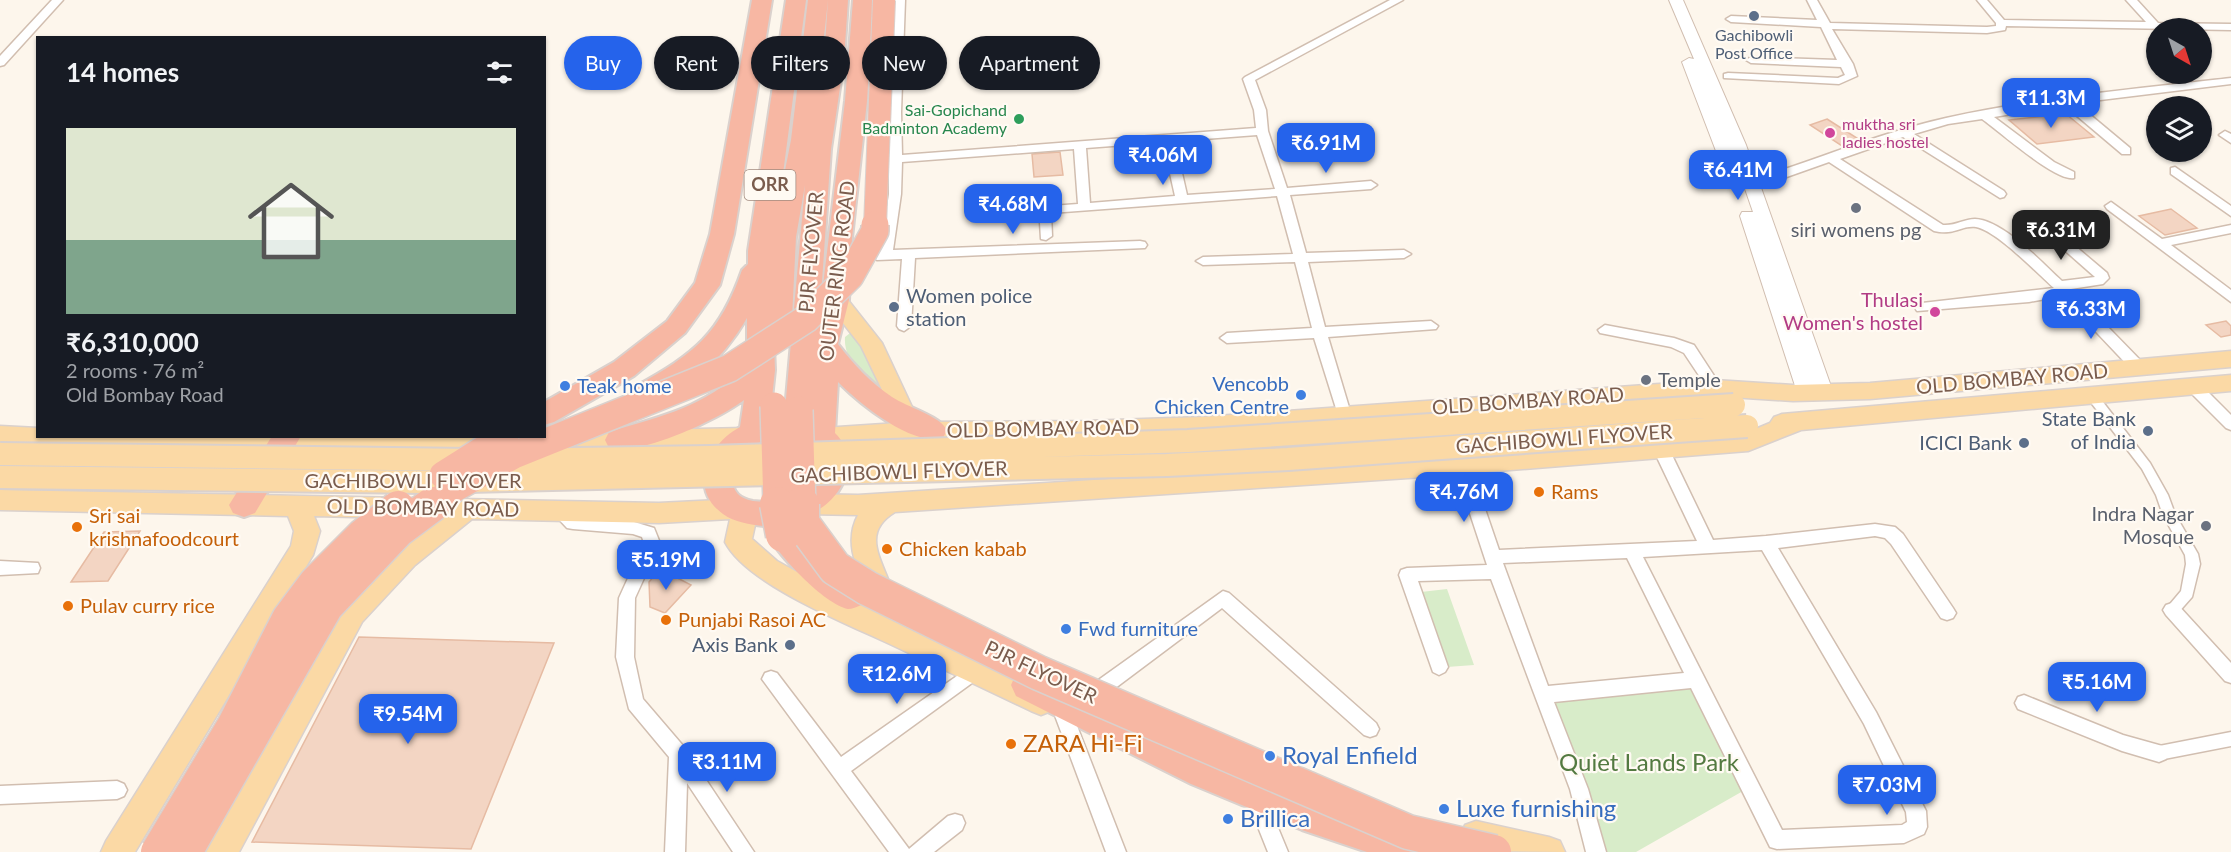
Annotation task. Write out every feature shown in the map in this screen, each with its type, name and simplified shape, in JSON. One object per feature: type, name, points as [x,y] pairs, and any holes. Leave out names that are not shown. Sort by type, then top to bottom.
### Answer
[{"type":"highway","points":[[546,414],[624,369],[676,327],[707,285],[722,234],[762,0]]},
{"type":"highway","name":"ORR","points":[[750,435],[761,370],[760,251],[796,0]]},
{"type":"highway","name":"PJR FLYOVER","points":[[818,0],[802,140],[784,237],[774,406],[776,501],[783,535],[815,571],[848,595],[1204,772],[1302,813],[1424,852]]},
{"type":"highway","name":"PJR FLYOVER","points":[[838,0],[834,60],[818,161],[799,410],[802,523],[835,568],[867,588],[1039,674],[1259,766],[1408,832],[1494,852]]},
{"type":"highway","name":"OUTER RING ROAD","points":[[822,436],[825,397],[824,345],[836,300],[838,262],[856,101],[863,0]]},
{"type":"highway","points":[[185,852],[326,606],[398,530],[455,488],[514,454],[730,368],[806,319],[850,276],[875,231],[884,0]]},
{"type":"highway","points":[[546,424],[602,412],[641,395],[702,358],[726,330],[739,308],[760,251]]},
{"type":"highway","points":[[824,345],[856,385],[880,404],[920,425]]},
{"type":"highway","points":[[619,440],[663,430],[705,413],[740,391],[761,370]]},
{"type":"highway","points":[[790,425],[807,428],[822,436],[830,443],[835,455],[836,468],[830,481],[820,494],[804,505],[771,514],[741,510],[725,499],[718,486],[718,471],[725,455],[737,442],[750,435],[772,427],[790,425]]},
{"type":"highway","points":[[244,505],[286,438]]},
{"type":"highway","points":[[158,852],[234,726],[289,619],[316,583],[363,536],[416,493],[501,438]]},
{"type":"main road","points":[[836,300],[871,343],[920,425]]},
{"type":"main road","name":"OLD BOMBAY ROAD","points":[[822,436],[920,425],[1085,430],[1203,426],[1715,388],[1809,386],[1870,391],[2231,359]]},
{"type":"main road","name":"GACHIBOWLI FLYOVER","points":[[0,454],[449,460],[710,457],[1188,441],[1740,415],[1797,422],[2231,383]]},
{"type":"main road","name":"GACHIBOWLI FLYOVER","points":[[0,477],[426,482],[1156,465],[1299,458],[1740,415],[1809,386]]},
{"type":"main road","points":[[804,505],[890,503],[1462,465],[1748,442],[1797,422]]},
{"type":"main road","points":[[1085,430],[1092,488]]},
{"type":"main road","points":[[0,435],[36,435]]},
{"type":"main road","points":[[286,438],[619,440],[750,435]]},
{"type":"main road","name":"OLD BOMBAY ROAD","points":[[0,500],[658,513],[741,510]]},
{"type":"main road","points":[[875,579],[863,536],[870,517],[890,503]]},
{"type":"main road","points":[[804,505],[845,558],[875,579],[1250,772],[1339,804],[1549,852]]},
{"type":"main road","points":[[117,852],[304,548],[307,531],[297,506]]},
{"type":"main road","points":[[222,852],[352,614],[406,557],[468,508]]},
{"type":"main road","points":[[741,510],[738,542],[768,569],[816,596],[977,670],[1262,812],[1382,852]]},
{"type":"street","points":[[0,63],[58,0]]},
{"type":"street","points":[[886,255],[895,194],[895,112],[900,0]]},
{"type":"street","points":[[1344,414],[1320,333],[1302,258],[1262,131],[1260,111],[1249,79],[1398,0]]},
{"type":"street","points":[[1663,0],[1743,182]]},
{"type":"street","points":[[1676,0],[1716,91],[1743,182],[1796,333],[1809,386]]},
{"type":"street","points":[[1728,76],[1839,81],[1851,76],[1847,64],[1812,0]]},
{"type":"street","points":[[1982,0],[2001,23],[2146,26]]},
{"type":"street","points":[[2131,0],[2148,18]]},
{"type":"street","points":[[1731,20],[1987,30],[2001,28],[2001,23]]},
{"type":"street","points":[[2212,27],[2231,27]]},
{"type":"street","points":[[1751,60],[1847,64]]},
{"type":"street","points":[[1743,182],[1777,176],[1904,133],[1947,121],[2066,100],[2231,81]]},
{"type":"street","points":[[2066,100],[2126,151]]},
{"type":"street","points":[[1983,114],[2050,165],[2070,175]]},
{"type":"street","points":[[896,159],[1262,131]]},
{"type":"street","points":[[1904,133],[2000,194]]},
{"type":"street","points":[[1080,144],[1084,207]]},
{"type":"street","points":[[1171,151],[1182,200]]},
{"type":"street","points":[[1832,159],[1939,228],[1952,231],[1972,223],[1985,227],[2011,244],[2062,288],[2139,368]]},
{"type":"street","points":[[2175,171],[2231,212]]},
{"type":"street","points":[[1045,210],[1371,185]]},
{"type":"street","points":[[1044,190],[1047,236]]},
{"type":"street","points":[[2110,206],[2231,297]]},
{"type":"street","points":[[1922,308],[2029,297],[2098,281],[2102,278],[2100,273],[2043,226]]},
{"type":"street","points":[[2161,243],[2231,229]]},
{"type":"street","points":[[838,262],[886,255],[1140,245]]},
{"type":"street","points":[[904,326],[909,254]]},
{"type":"street","points":[[1203,261],[1404,254]]},
{"type":"street","points":[[1227,338],[1431,326]]},
{"type":"street","points":[[1605,330],[1674,343],[1689,349],[1715,388]]},
{"type":"street","points":[[2194,387],[2231,424]]},
{"type":"street","points":[[2092,396],[2146,466],[2162,495],[2169,515],[2191,554],[2193,564],[2187,593],[2172,609],[2231,675]]},
{"type":"street","points":[[1661,449],[1708,547]]},
{"type":"street","points":[[1462,465],[1542,695],[1579,789],[1596,852]]},
{"type":"street","points":[[559,511],[573,523],[634,528],[648,533],[652,543],[627,598],[625,657],[635,703],[678,754],[744,852]]},
{"type":"street","points":[[1439,667],[1407,575],[1495,564],[1632,551],[1766,543],[1875,530],[1889,532],[1897,539],[1947,613]]},
{"type":"street","points":[[1632,551],[1777,840],[1904,834],[1917,827],[1916,811],[1870,717],[1766,543]]},
{"type":"street","points":[[0,568],[32,568]]},
{"type":"street","points":[[1096,692],[1223,598],[1370,729]]},
{"type":"street","points":[[839,769],[977,670]]},
{"type":"street","points":[[771,679],[901,852]]},
{"type":"street","points":[[1542,695],[1696,680]]},
{"type":"street","points":[[2024,703],[2122,743],[2159,753],[2231,739]]},
{"type":"street","points":[[1063,713],[1116,852]]},
{"type":"street","points":[[675,852],[678,754]]},
{"type":"street","points":[[0,795],[117,790]]},
{"type":"street","points":[[1262,812],[1278,852]]},
{"type":"street","points":[[918,852],[955,823]]},
{"type":"green space","points":[[858,327],[887,396],[858,371],[848,355],[845,337]]},
{"type":"green space","points":[[1447,589],[1474,665],[1447,667],[1421,592]]},
{"type":"green space","name":"Quiet Lands Park","points":[[1692,688],[1743,791],[1636,852],[1605,852],[1553,701]]},
{"type":"building","points":[[2066,114],[2094,137],[2037,144],[2009,120]]},
{"type":"building","points":[[1827,119],[1860,140],[1842,146],[1810,125]]},
{"type":"building","points":[[1060,152],[1063,175],[1034,177],[1032,154]]},
{"type":"building","points":[[2171,209],[2197,228],[2165,235],[2139,216]]},
{"type":"building","points":[[2226,321],[2231,326],[2231,335],[2221,337],[2206,325]]},
{"type":"building","points":[[140,531],[108,581],[71,582],[104,532]]},
{"type":"building","points":[[660,569],[691,585],[665,613],[650,607],[649,582]]},
{"type":"building","points":[[359,637],[554,643],[471,849],[252,842]]},
{"type":"place","name":"Gachibowli Post Office","points":[[1754,16]]},
{"type":"place","name":"Sai-Gopichand Badminton Academy","points":[[1019,119]]},
{"type":"place","name":"muktha sri ladies hostel","points":[[1830,133]]},
{"type":"place","name":"siri womens pg","points":[[1856,208]]},
{"type":"place","name":"Women police station","points":[[894,307]]},
{"type":"place","name":"Thulasi Women's hostel","points":[[1935,312]]},
{"type":"place","name":"Temple","points":[[1646,380]]},
{"type":"place","name":"Teak home","points":[[565,386]]},
{"type":"place","name":"Vencobb Chicken Centre","points":[[1301,395]]},
{"type":"place","name":"State Bank of India","points":[[2148,431]]},
{"type":"place","name":"ICICI Bank","points":[[2024,443]]},
{"type":"place","name":"Rams","points":[[1539,492]]},
{"type":"place","name":"Indra Nagar Mosque","points":[[2206,526]]},
{"type":"place","name":"Sri sai krishnafoodcourt","points":[[77,527]]},
{"type":"place","name":"Chicken kabab","points":[[887,549]]},
{"type":"place","name":"Pulav curry rice","points":[[68,606]]},
{"type":"place","name":"Punjabi Rasoi AC","points":[[666,620]]},
{"type":"place","name":"Fwd furniture","points":[[1066,629]]},
{"type":"place","name":"Axis Bank","points":[[790,645]]},
{"type":"place","name":"ZARA Hi-Fi","points":[[1011,744]]},
{"type":"place","name":"Royal Enfield","points":[[1270,756]]},
{"type":"place","name":"Luxe furnishing","points":[[1444,809]]},
{"type":"place","name":"Brillica","points":[[1228,819]]}]
